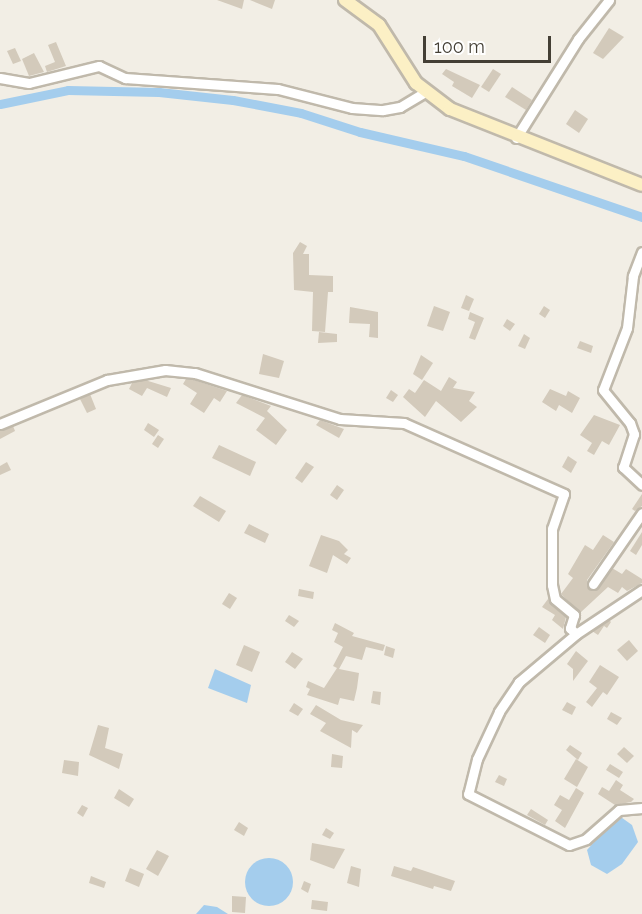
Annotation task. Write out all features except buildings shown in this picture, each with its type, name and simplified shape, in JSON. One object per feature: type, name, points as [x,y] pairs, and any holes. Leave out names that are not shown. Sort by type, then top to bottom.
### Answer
[{"type":"main road","points":[[345,0],[379,25],[425,92],[450,109],[516,138],[642,185]]},
{"type":"street","points":[[516,138],[573,47],[609,0]]},
{"type":"street","points":[[0,78],[28,83],[99,66],[126,78],[278,89],[352,108],[383,110],[400,107],[425,92]]},
{"type":"street","points":[[642,252],[630,286],[627,328],[603,390],[633,431],[623,467],[642,485]]},
{"type":"street","points":[[0,424],[107,380],[165,370],[195,373],[356,423],[404,423],[564,494],[552,529],[552,585],[555,599],[574,615],[570,628],[576,634]]},
{"type":"street","points":[[593,584],[642,513]]},
{"type":"street","points":[[642,590],[576,634],[538,664],[509,697],[477,759],[468,794],[569,844],[586,838],[619,810],[642,808]]},
{"type":"water","points":[[215,669],[251,685],[247,703],[208,688]]},
{"type":"water","points":[[618,815],[632,825],[638,842],[622,864],[607,874],[591,865],[587,850]]},
{"type":"water","points":[[264,858],[274,858],[286,865],[293,877],[293,887],[286,899],[274,906],[264,906],[249,895],[245,887],[245,877],[256,862]]},
{"type":"water","points":[[204,905],[217,907],[228,914],[196,914]]},
{"type":"waterway","points":[[0,104],[68,90],[159,92],[233,100],[301,113],[360,132],[464,156],[642,217]]}]
